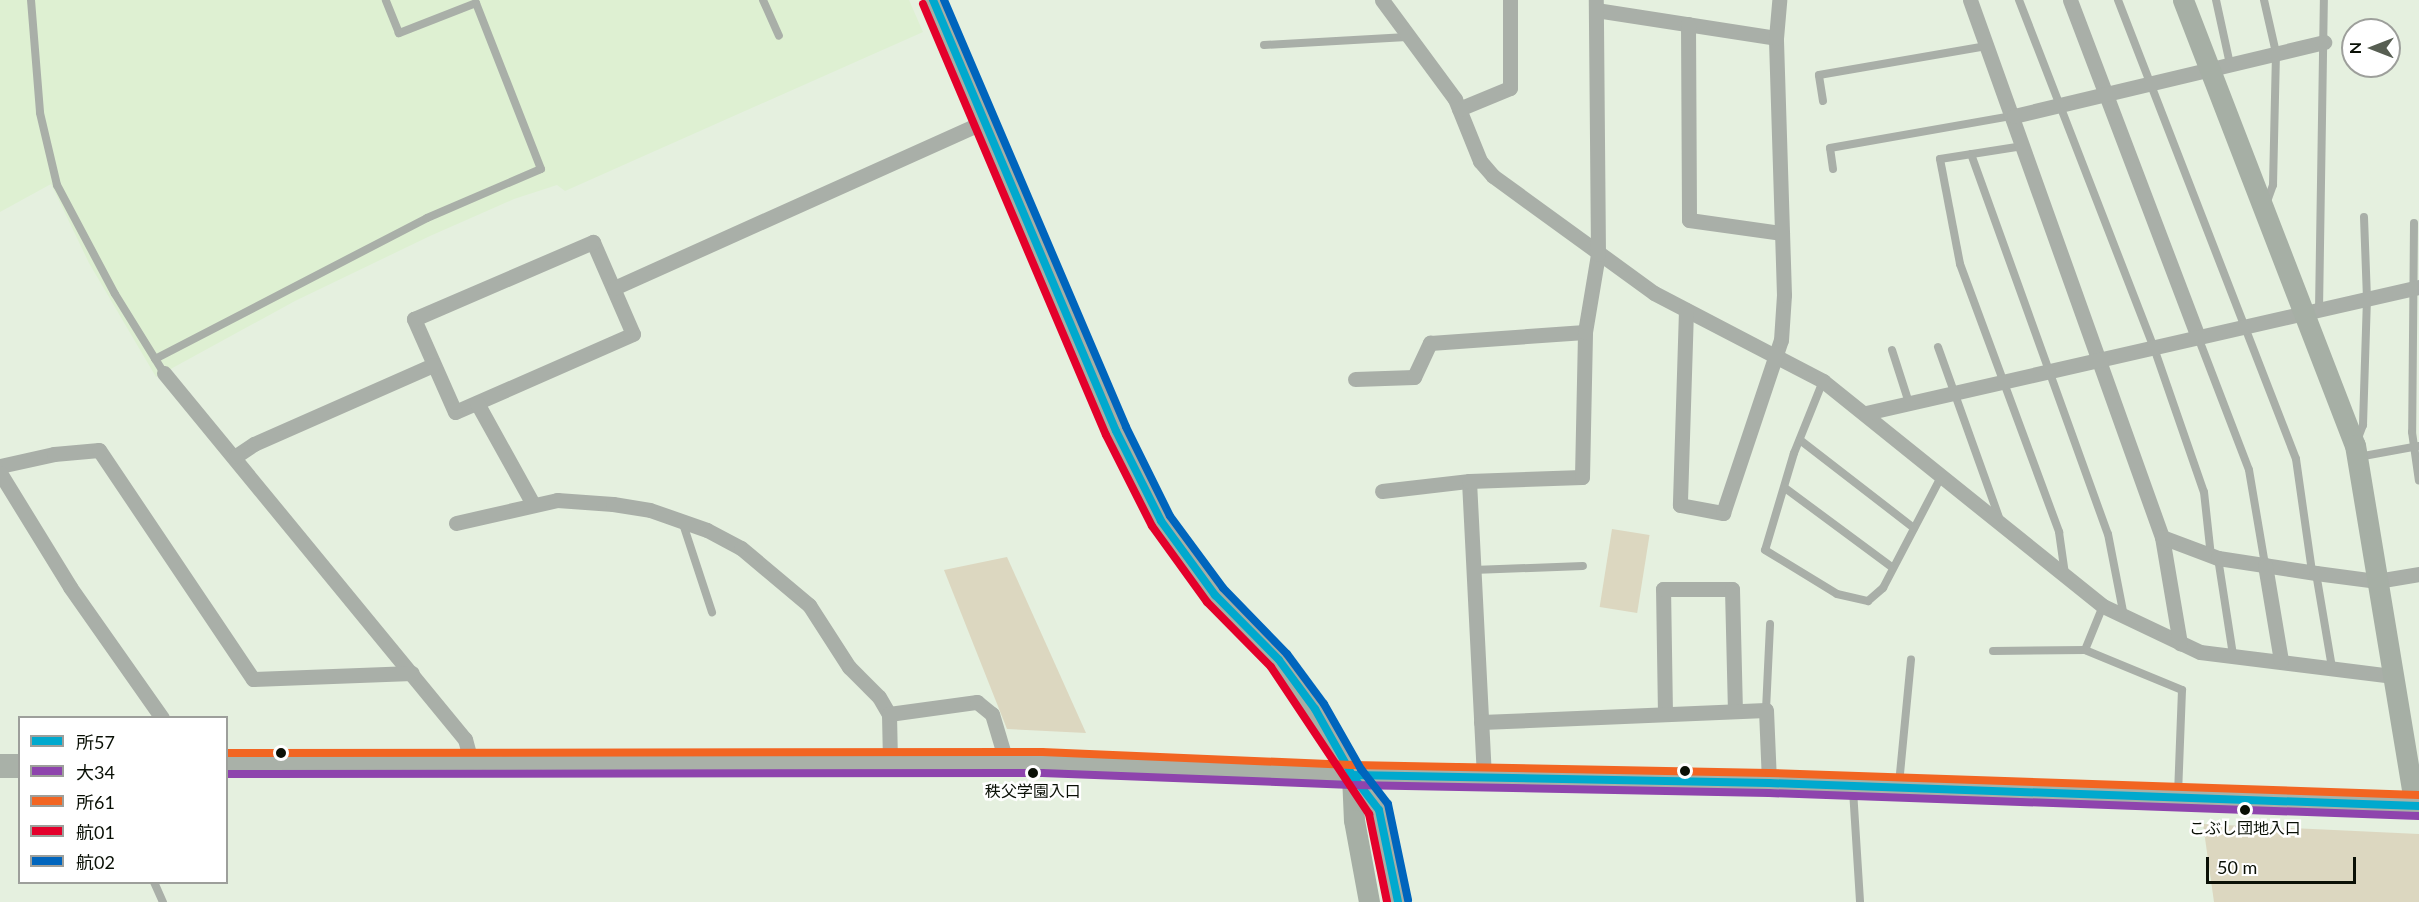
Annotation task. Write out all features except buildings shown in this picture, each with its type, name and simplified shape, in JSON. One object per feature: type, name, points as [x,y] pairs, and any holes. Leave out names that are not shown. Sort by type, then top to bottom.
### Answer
[{"type":"main road","points":[[228,764],[1006,761],[1352,775],[1769,783],[2417,806]]},
{"type":"main road","points":[[0,766],[18,766]]},
{"type":"street","points":[[933,0],[1116,431],[1161,521],[1208,586],[1291,677],[1315,709],[1352,775],[1379,810],[1398,902]]},
{"type":"street","points":[[1382,0],[1460,109],[1480,160],[1493,176],[1654,293],[1823,381],[1866,413],[1941,477],[2103,606],[2124,618],[2200,652],[2392,676]]},
{"type":"street","points":[[1460,109],[1510,88],[1510,0]]},
{"type":"street","points":[[1686,310],[1680,505],[1724,513],[1778,357],[1784,295],[1776,38],[1779,0]]},
{"type":"street","points":[[1970,0],[2014,116],[2163,537],[2180,643]]},
{"type":"street","points":[[2070,0],[2198,337]]},
{"type":"street","points":[[2183,0],[2264,211],[2311,312],[2356,451],[2392,676],[2417,806]]},
{"type":"street","points":[[1382,491],[1469,481],[1582,477],[1585,332],[1598,254],[1596,5],[1688,24],[1776,38]]},
{"type":"street","points":[[1688,24],[1689,220],[1782,233]]},
{"type":"street","points":[[2014,116],[2324,42]]},
{"type":"street","points":[[614,288],[984,122]]},
{"type":"street","points":[[593,242],[633,334],[455,412],[433,365],[414,319],[593,242]]},
{"type":"street","points":[[1866,413],[2416,288]]},
{"type":"street","points":[[1355,379],[1414,377],[1430,343],[1585,332]]},
{"type":"street","points":[[236,456],[254,444],[433,365]]},
{"type":"street","points":[[164,373],[236,456],[465,739],[471,762]]},
{"type":"street","points":[[477,403],[533,504]]},
{"type":"street","points":[[0,466],[54,453],[99,450],[253,679],[412,673]]},
{"type":"street","points":[[0,472],[70,587],[161,716]]},
{"type":"street","points":[[1469,481],[1484,777]]},
{"type":"street","points":[[456,523],[556,500],[613,504],[650,510],[683,524],[707,530],[741,548],[808,605],[849,667],[879,697],[889,714],[890,761]]},
{"type":"street","points":[[2163,537],[2214,557],[2265,565],[2377,581],[2419,574]]},
{"type":"street","points":[[2265,565],[2281,661]]},
{"type":"street","points":[[1665,714],[1663,588],[1732,588],[1735,711]]},
{"type":"street","points":[[889,714],[977,702],[992,714],[1006,761]]},
{"type":"street","points":[[1481,722],[1766,710],[1769,783]]},
{"type":"street","points":[[1352,775],[1353,820],[1369,902]]},
{"type":"lane","points":[[31,0],[40,113],[57,185],[85,242],[164,373]]},
{"type":"lane","points":[[155,359],[427,218],[541,169],[477,1],[399,33],[386,0]]},
{"type":"lane","points":[[763,0],[779,36]]},
{"type":"lane","points":[[2019,0],[2154,348],[2204,492],[2233,655]]},
{"type":"lane","points":[[2118,0],[2296,459],[2331,668]]},
{"type":"lane","points":[[2216,0],[2230,64]]},
{"type":"lane","points":[[2264,0],[2276,53],[2273,185],[2264,211]]},
{"type":"lane","points":[[2311,312],[2324,0]]},
{"type":"lane","points":[[1263,45],[1407,37]]},
{"type":"lane","points":[[1823,101],[1819,75],[1988,46]]},
{"type":"lane","points":[[1833,169],[1830,148],[2014,116]]},
{"type":"lane","points":[[2024,146],[1940,159],[1960,264],[2059,532],[2065,577]]},
{"type":"lane","points":[[1971,154],[2108,534],[2124,618]]},
{"type":"lane","points":[[2364,217],[2367,299],[2363,425],[2356,451],[2416,446]]},
{"type":"lane","points":[[2414,223],[2416,446],[2419,482]]},
{"type":"lane","points":[[2198,337],[2249,470],[2265,565]]},
{"type":"lane","points":[[1938,347],[1957,392],[2000,525]]},
{"type":"lane","points":[[1893,350],[1909,404]]},
{"type":"lane","points":[[1823,381],[1800,440],[1765,550],[1837,594],[1868,601],[1883,588],[1941,477]]},
{"type":"lane","points":[[1800,440],[1914,528]]},
{"type":"lane","points":[[1785,488],[1893,568]]},
{"type":"lane","points":[[683,524],[712,612]]},
{"type":"lane","points":[[1473,570],[1583,566]]},
{"type":"lane","points":[[2085,650],[2103,606]]},
{"type":"lane","points":[[1766,710],[1770,624]]},
{"type":"lane","points":[[1993,651],[2085,650],[2182,690],[2178,797]]},
{"type":"lane","points":[[1898,788],[1911,660]]},
{"type":"lane","points":[[1852,787],[1860,902]]},
{"type":"lane","points":[[155,884],[163,902]]},
{"type":"shaded area","points":[[0,0],[909,0],[923,32],[565,191],[557,185],[514,199],[430,236],[295,301],[156,377],[89,263],[51,184],[0,212]]},
{"type":"shaded area","points":[[1612,529],[1650,535],[1637,613],[1600,607]]},
{"type":"shaded area","points":[[1007,557],[1086,733],[1007,729],[944,570]]},
{"type":"shaded area","points":[[2203,824],[2419,834],[2419,902],[2214,902]]},
{"type":"transit line","name":"所57","points":[[933,0],[1116,431],[1161,521],[1215,595],[1279,660],[1315,709],[1352,775],[1379,810],[1398,902]]},
{"type":"transit line","name":"航02","points":[[944,0],[1126,427],[1170,516],[1223,588],[1287,654],[1324,704],[1361,769],[1388,804],[1408,900]]},
{"type":"transit line","name":"航01","points":[[923,4],[1106,435],[1152,526],[1207,602],[1271,667],[1369,814],[1387,902]]},
{"type":"transit line","name":"所61","points":[[228,753],[1042,752],[1352,765],[1769,773],[2419,795]]},
{"type":"transit line","name":"大34","points":[[228,774],[1042,773],[1352,785],[1769,793],[2419,816]]},
{"type":"transit line","name":"所57","points":[[1352,775],[1769,783],[2419,806]]},
{"type":"place","name":"秩父学園入口","points":[[1033,773]]},
{"type":"place","name":"こぶし団地入口","points":[[2245,810]]}]
